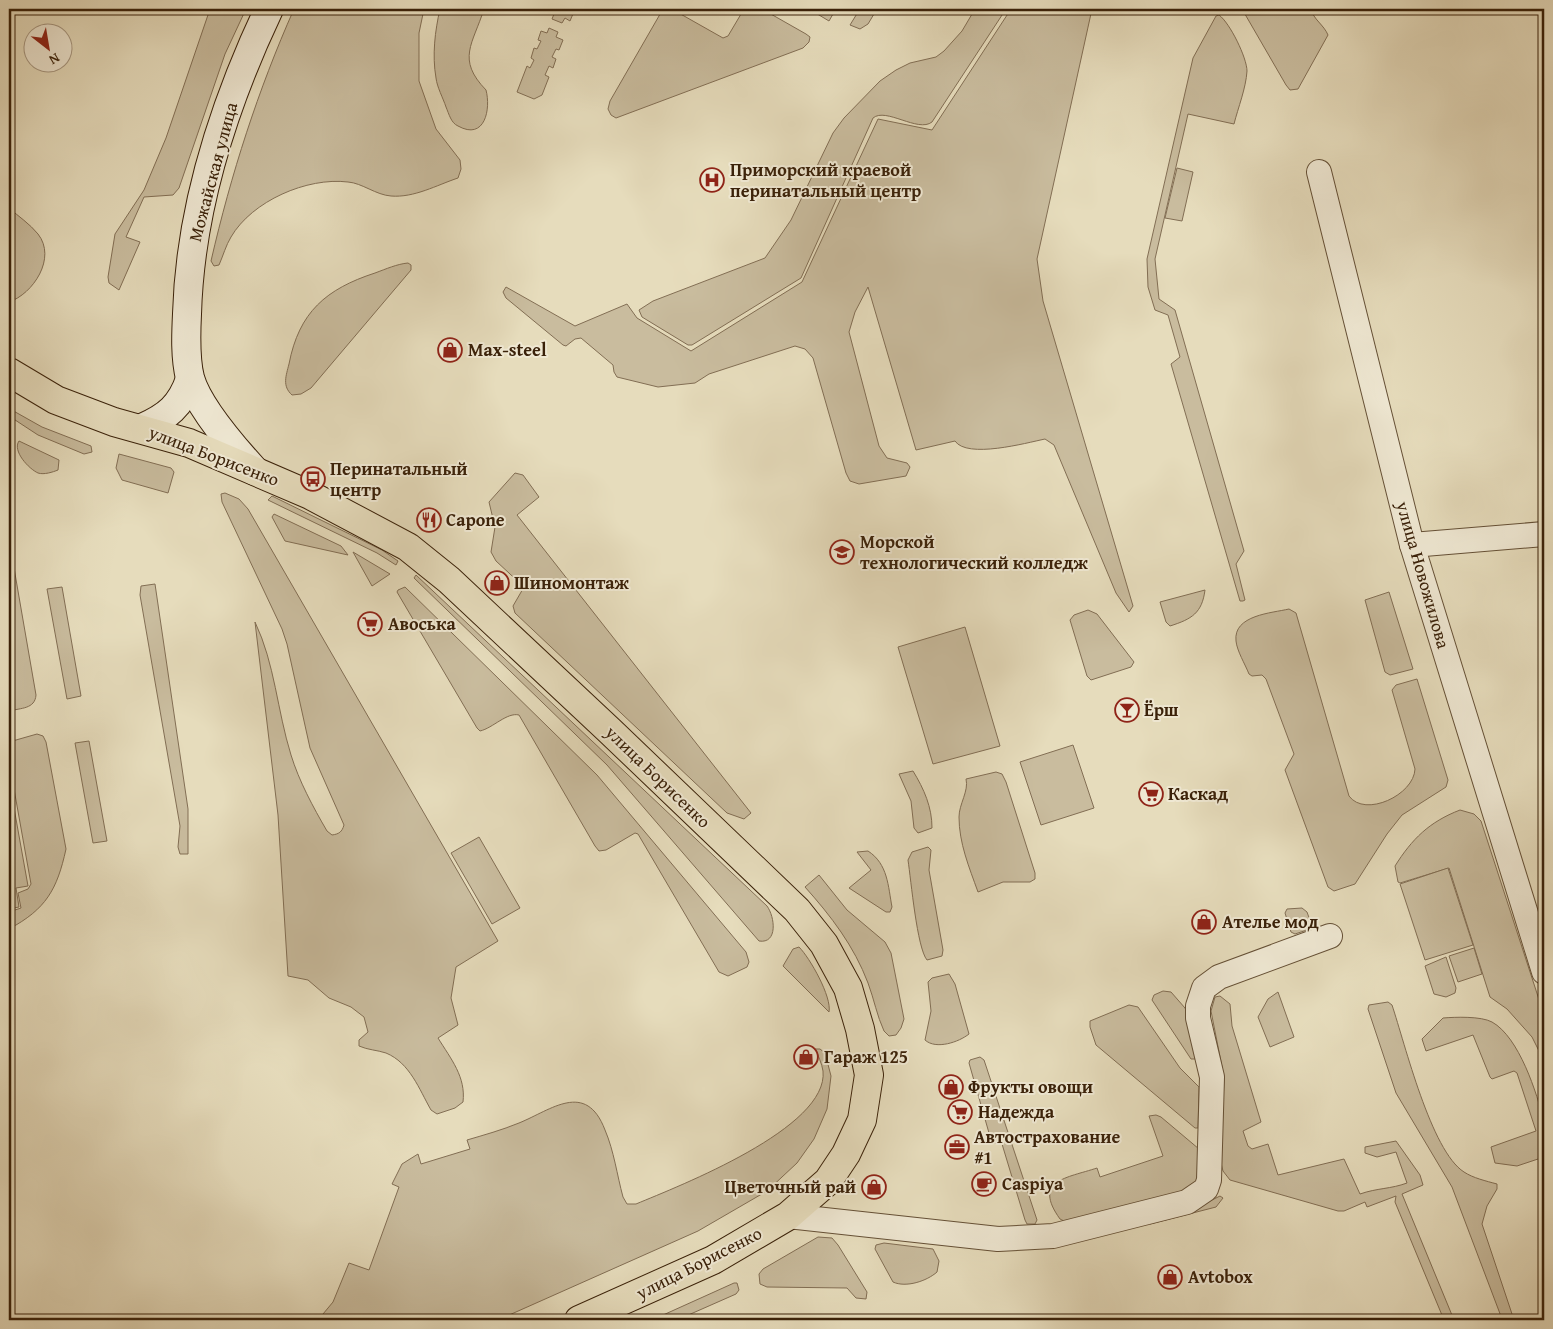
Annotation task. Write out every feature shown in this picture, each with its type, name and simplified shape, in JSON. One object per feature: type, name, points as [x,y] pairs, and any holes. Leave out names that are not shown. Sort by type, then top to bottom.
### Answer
[{"type":"main road","name":"Можайская улица","points":[[255,471],[208,411],[190,379],[186,327],[187,289],[196,223],[217,142],[239,78],[269,9]]},
{"type":"main road","name":"улица Борисенко","points":[[9,372],[56,400],[114,422],[142,428],[189,443],[310,495],[393,537],[419,554],[610,731],[814,929],[836,963],[848,988],[860,1029],[869,1075],[862,1120],[846,1154],[828,1181],[788,1216],[713,1260],[579,1320]]},
{"type":"main road","points":[[142,428],[162,420],[177,407],[190,379]]},
{"type":"street","name":"улица Новожилова","points":[[1319,172],[1412,545],[1544,972]]},
{"type":"street","points":[[1412,545],[1544,534]]},
{"type":"street","points":[[788,1216],[998,1239],[1052,1236],[1187,1202],[1206,1189],[1209,1180],[1212,1077],[1198,1018],[1198,1006],[1204,988],[1219,977],[1330,936]]},
{"type":"shaded area","points":[[210,9],[246,9],[225,54],[179,188],[173,195],[144,197],[126,237],[140,242],[119,290],[109,283],[108,277],[115,234],[144,190],[166,138]]},
{"type":"shaded area","points":[[294,9],[424,9],[419,33],[419,81],[436,129],[460,160],[461,169],[458,178],[408,195],[385,195],[359,184],[332,181],[315,183],[282,194],[266,202],[240,224],[229,240],[219,265],[214,266],[211,261],[227,196],[257,101]]},
{"type":"shaded area","points":[[440,9],[484,9],[472,42],[469,60],[471,69],[486,90],[488,106],[484,121],[474,129],[467,130],[454,123],[449,115],[438,85],[434,52]]},
{"type":"shaded area","points":[[548,9],[575,9],[570,21],[565,18],[562,23],[552,19],[554,14],[547,11]]},
{"type":"shaded area","points":[[663,9],[676,9],[677,12],[723,38],[728,36],[744,9],[762,9],[806,34],[810,37],[809,42],[803,48],[616,118],[611,115],[608,109],[610,101]]},
{"type":"shaded area","points":[[809,9],[824,9],[833,14],[829,21]]},
{"type":"shaded area","points":[[864,9],[877,9],[868,24],[860,29],[850,25],[858,12],[861,14]]},
{"type":"shaded area","points":[[975,9],[1006,9],[932,122],[926,125],[879,115],[873,118],[801,278],[692,345],[688,345],[642,317],[639,310],[653,301],[765,258],[791,220],[833,133],[844,118],[880,81],[896,70],[910,63],[936,57],[944,51],[962,31]]},
{"type":"shaded area","points":[[1011,9],[1092,9],[1037,259],[1043,301],[1133,606],[1129,612],[1116,593],[1054,445],[1045,439],[997,448],[971,449],[955,441],[916,450],[868,287],[855,312],[849,332],[879,446],[887,458],[907,463],[910,467],[906,476],[859,484],[850,481],[846,473],[813,358],[805,349],[795,346],[709,374],[695,383],[658,387],[617,377],[613,365],[581,338],[575,339],[566,346],[563,345],[506,298],[503,292],[506,287],[575,326],[627,304],[637,318],[691,351],[802,282],[878,119],[932,130]]},
{"type":"shaded area","points":[[1242,9],[1311,9],[1328,35],[1298,89],[1290,90],[1286,85]]},
{"type":"shaded area","points":[[1219,15],[1233,33],[1244,58],[1247,71],[1244,91],[1234,124],[1188,114],[1155,259],[1159,299],[1175,310],[1244,551],[1236,564],[1245,600],[1243,601],[1240,601],[1171,364],[1180,357],[1168,315],[1155,310],[1148,287],[1147,259],[1193,58],[1216,16]]},
{"type":"shaded area","points":[[549,28],[558,32],[556,37],[563,40],[559,50],[556,49],[552,57],[556,59],[553,68],[549,66],[545,75],[549,77],[542,95],[534,99],[517,92],[527,66],[530,68],[534,60],[531,58],[534,48],[537,49],[541,41],[538,40],[541,31],[547,33]]},
{"type":"shaded area","points":[[1177,168],[1193,172],[1182,221],[1165,218]]},
{"type":"shaded area","points":[[9,208],[28,223],[38,234],[43,243],[45,254],[44,264],[34,283],[18,298],[9,302]]},
{"type":"shaded area","points":[[408,263],[411,265],[411,270],[311,388],[301,394],[292,395],[287,388],[286,381],[294,346],[300,330],[317,305],[329,295],[358,279]]},
{"type":"shaded area","points":[[10,409],[42,427],[91,446],[92,452],[84,454],[38,435],[9,416]]},
{"type":"shaded area","points":[[19,441],[59,460],[58,470],[43,474],[34,471],[22,459],[17,445]]},
{"type":"shaded area","points":[[119,454],[171,468],[174,472],[168,493],[122,480],[116,468]]},
{"type":"shaded area","points":[[515,473],[523,475],[539,497],[517,515],[751,813],[744,819],[727,813],[515,613],[513,606],[524,587],[496,561],[491,552],[495,527],[489,502]]},
{"type":"shaded area","points":[[225,493],[239,499],[248,509],[498,941],[456,967],[451,998],[458,1025],[438,1038],[457,1069],[462,1084],[463,1102],[455,1108],[437,1114],[431,1110],[413,1077],[401,1063],[386,1053],[359,1046],[359,1040],[368,1032],[364,1017],[351,1007],[329,998],[308,980],[288,976],[278,815],[255,622],[267,654],[286,738],[302,784],[327,831],[332,835],[337,834],[344,825],[310,748],[282,629],[222,502],[221,494]]},
{"type":"shaded area","points":[[272,496],[382,550],[398,561],[396,565],[377,553],[268,500]]},
{"type":"shaded area","points":[[274,514],[341,546],[348,555],[285,541],[272,517]]},
{"type":"shaded area","points":[[9,539],[36,695],[35,700],[30,705],[9,711]]},
{"type":"shaded area","points":[[353,552],[390,574],[372,586]]},
{"type":"shaded area","points":[[416,575],[767,906],[773,923],[772,934],[769,938],[765,941],[759,941],[607,765],[414,578]]},
{"type":"shaded area","points":[[155,584],[188,809],[188,854],[180,854],[178,847],[180,826],[140,595],[141,586]]},
{"type":"shaded area","points":[[62,587],[81,696],[67,699],[47,589]]},
{"type":"shaded area","points":[[405,587],[597,775],[746,952],[749,962],[747,967],[728,976],[719,972],[638,834],[635,833],[606,850],[599,851],[519,715],[505,718],[480,731],[477,728],[397,592]]},
{"type":"shaded area","points":[[1205,590],[1204,598],[1195,614],[1184,621],[1170,626],[1166,622],[1160,602]]},
{"type":"shaded area","points":[[1389,592],[1413,669],[1390,675],[1385,672],[1365,600]]},
{"type":"shaded area","points":[[1289,609],[1296,613],[1349,796],[1356,802],[1366,805],[1377,804],[1398,795],[1413,779],[1415,769],[1392,690],[1396,685],[1417,679],[1448,780],[1446,787],[1402,815],[1387,834],[1355,884],[1334,891],[1328,887],[1285,770],[1294,754],[1266,679],[1262,675],[1252,676],[1249,674],[1239,653],[1236,641],[1237,632],[1247,621],[1264,614]]},
{"type":"shaded area","points":[[1088,610],[1097,614],[1134,662],[1131,667],[1091,680],[1087,676],[1070,620],[1074,615]]},
{"type":"shaded area","points":[[965,627],[1000,746],[933,764],[898,647]]},
{"type":"shaded area","points":[[37,734],[43,736],[46,742],[66,849],[54,887],[48,897],[32,914],[9,929],[9,912],[21,908],[18,893],[28,889],[31,884],[9,761],[9,742]]},
{"type":"shaded area","points":[[89,741],[107,841],[93,843],[75,743]]},
{"type":"shaded area","points":[[1073,745],[1094,808],[1041,825],[1020,762]]},
{"type":"shaded area","points":[[913,771],[927,798],[932,820],[932,828],[918,833],[914,828],[911,801],[899,774]]},
{"type":"shaded area","points":[[996,772],[1002,774],[1006,782],[1035,873],[1035,879],[1030,882],[1003,882],[978,892],[963,846],[959,827],[959,812],[967,784],[966,779]]},
{"type":"shaded area","points":[[9,780],[28,886],[16,888],[19,907],[9,909]]},
{"type":"shaded area","points":[[1460,810],[1474,814],[1481,821],[1544,1015],[1544,1061],[1532,1037],[1507,1009],[1490,997],[1449,868],[1398,882],[1395,866],[1408,848],[1430,826]]},
{"type":"shaded area","points":[[479,837],[520,908],[492,924],[451,853]]},
{"type":"shaded area","points":[[928,847],[931,850],[929,870],[943,950],[942,956],[927,960],[923,953],[917,928],[908,860],[912,852]]},
{"type":"shaded area","points":[[868,851],[880,862],[886,876],[892,907],[890,912],[886,912],[849,888],[871,870],[857,852]]},
{"type":"shaded area","points":[[1448,868],[1473,945],[1425,960],[1400,884]]},
{"type":"shaded area","points":[[819,875],[847,910],[885,942],[891,953],[904,1019],[896,1035],[889,1036],[884,1031],[868,983],[856,956],[833,920],[805,887]]},
{"type":"shaded area","points":[[1302,908],[1307,912],[1312,926],[1310,929],[1295,934],[1291,932],[1285,913],[1287,909]]},
{"type":"shaded area","points":[[799,947],[809,960],[824,988],[829,1012],[783,966],[793,949]]},
{"type":"shaded area","points":[[1474,948],[1482,974],[1458,982],[1449,956]]},
{"type":"shaded area","points":[[1446,957],[1456,988],[1455,993],[1446,997],[1434,994],[1425,966]]},
{"type":"shaded area","points":[[949,974],[955,984],[969,1034],[947,1044],[930,1043],[925,1040],[931,1011],[928,982],[932,978]]},
{"type":"shaded area","points":[[1163,991],[1171,992],[1185,1008],[1189,1017],[1198,1059],[1191,1059],[1152,1000],[1154,995]]},
{"type":"shaded area","points":[[1278,992],[1294,1037],[1270,1047],[1258,1017],[1268,999]]},
{"type":"shaded area","points":[[1220,996],[1230,1004],[1232,1026],[1261,1122],[1243,1131],[1248,1146],[1252,1149],[1268,1144],[1278,1175],[1344,1159],[1360,1194],[1407,1183],[1396,1152],[1377,1157],[1365,1153],[1365,1147],[1396,1141],[1420,1175],[1423,1185],[1402,1194],[1454,1320],[1444,1320],[1395,1202],[1396,1196],[1367,1207],[1365,1202],[1344,1211],[1338,1211],[1230,1180],[1223,1171],[1221,1163],[1224,1077],[1211,1011],[1215,997]]},
{"type":"shaded area","points":[[1388,1002],[1392,1005],[1420,1095],[1441,1143],[1452,1160],[1464,1172],[1475,1178],[1497,1184],[1497,1189],[1487,1206],[1482,1224],[1512,1314],[1511,1318],[1502,1319],[1452,1187],[1396,1093],[1368,1009],[1369,1005]]},
{"type":"shaded area","points":[[1129,1005],[1138,1007],[1180,1068],[1199,1087],[1198,1128],[1195,1128],[1096,1045],[1090,1021]]},
{"type":"shaded area","points":[[1468,1017],[1487,1020],[1502,1029],[1511,1040],[1526,1067],[1541,1110],[1545,1126],[1544,1157],[1517,1166],[1495,1163],[1491,1147],[1536,1131],[1517,1073],[1514,1071],[1492,1079],[1473,1035],[1426,1051],[1422,1039],[1443,1018]]},
{"type":"shaded area","points":[[815,1049],[820,1049],[825,1053],[831,1076],[827,1109],[814,1139],[797,1163],[767,1191],[698,1231],[498,1320],[318,1320],[333,1302],[349,1263],[369,1270],[399,1187],[392,1184],[402,1164],[418,1154],[421,1164],[470,1149],[467,1140],[513,1126],[555,1106],[578,1102],[588,1106],[597,1115],[611,1146],[623,1197],[627,1204],[636,1204],[684,1184],[748,1152],[778,1133],[802,1113],[818,1092],[823,1071]]},
{"type":"shaded area","points":[[980,1057],[984,1060],[1037,1220],[1035,1224],[1027,1224],[1025,1220],[1002,1144],[993,1143],[991,1140],[969,1063],[970,1060]]},
{"type":"shaded area","points":[[1156,1115],[1161,1117],[1199,1149],[1197,1183],[1184,1192],[1066,1222],[1060,1219],[1052,1206],[1050,1196],[1051,1188],[1065,1178],[1097,1168],[1100,1177],[1163,1156],[1149,1116]]},
{"type":"shaded area","points":[[1220,1196],[1223,1198],[1216,1207],[1150,1224],[1149,1222],[1190,1211]]},
{"type":"shaded area","points":[[818,1237],[832,1238],[838,1245],[867,1292],[866,1299],[856,1298],[847,1288],[767,1287],[760,1284],[759,1274],[763,1269]]},
{"type":"shaded area","points":[[884,1243],[933,1249],[939,1261],[937,1272],[916,1283],[898,1284],[893,1282],[875,1249],[876,1245]]},
{"type":"shaded area","points":[[737,1283],[739,1290],[736,1294],[677,1320],[652,1320]]},
{"type":"place","name":"Приморский краевой перинатальный центр","points":[[712,180]]},
{"type":"place","name":"Max-steel","points":[[450,350]]},
{"type":"place","name":"Перинатальный центр","points":[[313,479]]},
{"type":"place","name":"Capone","points":[[429,520]]},
{"type":"place","name":"Морской технологический колледж","points":[[842,552]]},
{"type":"place","name":"Шиномонтаж","points":[[497,583]]},
{"type":"place","name":"Авоська","points":[[370,624]]},
{"type":"place","name":"Ёрш","points":[[1127,710]]},
{"type":"place","name":"Каскад","points":[[1151,794]]},
{"type":"place","name":"Ателье мод","points":[[1204,922]]},
{"type":"place","name":"Гараж 125","points":[[806,1057]]},
{"type":"place","name":"Фрукты овощи","points":[[951,1087]]},
{"type":"place","name":"Надежда","points":[[960,1112]]},
{"type":"place","name":"Автострахование #1","points":[[957,1147]]},
{"type":"place","name":"Caspiya","points":[[984,1184]]},
{"type":"place","name":"Цветочный рай","points":[[874,1187]]},
{"type":"place","name":"Avtobox","points":[[1170,1277]]}]
